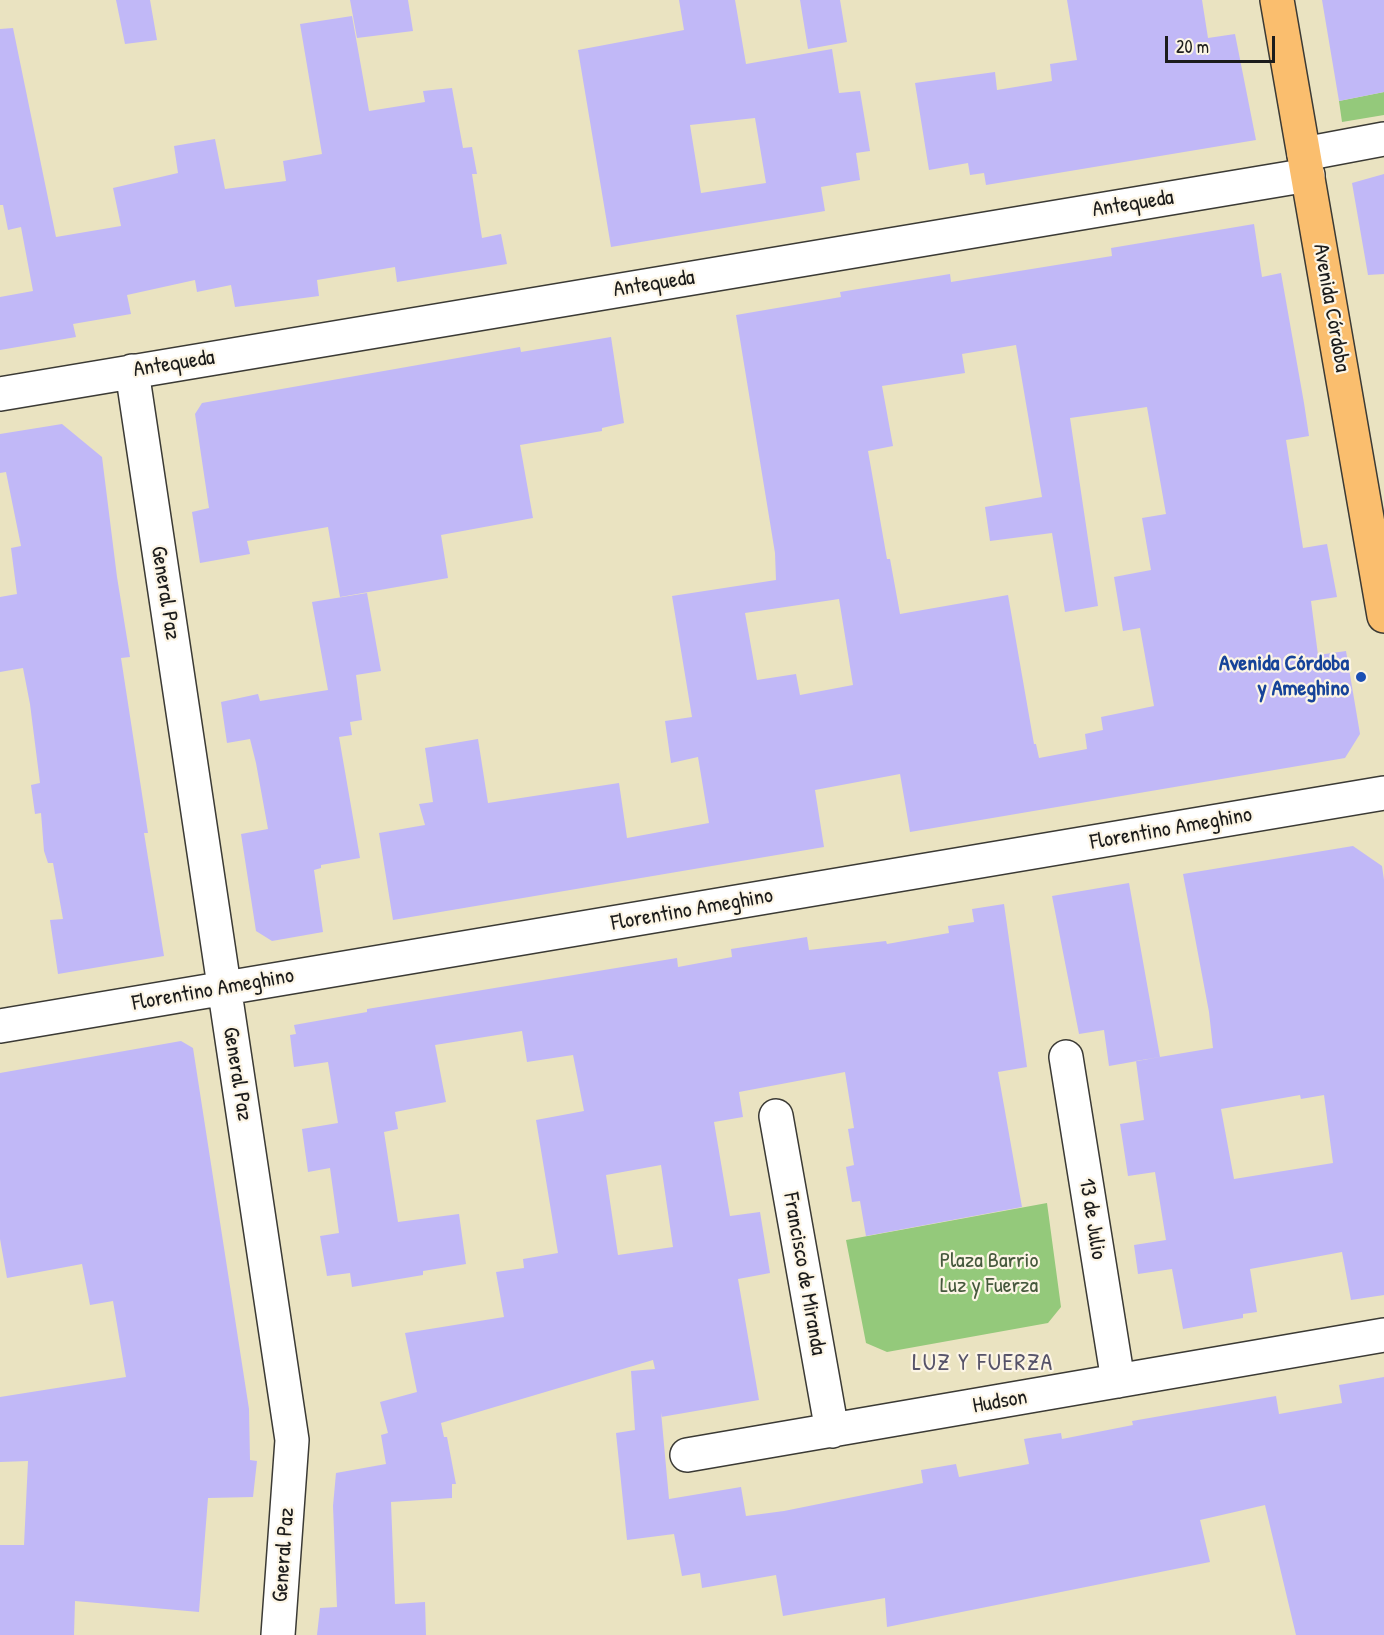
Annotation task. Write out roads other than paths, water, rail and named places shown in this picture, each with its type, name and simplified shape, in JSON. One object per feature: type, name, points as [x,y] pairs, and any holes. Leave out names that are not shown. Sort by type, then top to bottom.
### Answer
[{"type":"main road","name":"Avenida Córdoba","points":[[1277,0],[1384,616]]},
{"type":"street","name":"Antequeda","points":[[0,394],[1306,165],[1384,139]]},
{"type":"street","name":"General Paz","points":[[132,372],[292,1440],[278,1635]]},
{"type":"street","name":"Florentino Ameghino","points":[[0,1026],[1384,793]]},
{"type":"street","name":"13 de Julio","points":[[1066,1057],[1118,1381]]},
{"type":"street","name":"Francisco de Miranda","points":[[776,1116],[832,1431]]},
{"type":"street","name":"Hudson","points":[[687,1455],[1384,1335]]},
{"type":"place","name":"Avenida Córdoba y Ameghino","points":[[1361,677]]},
{"type":"district","name":"LUZ Y FUERZA","points":[[983,1364]]},
{"type":"park label","name":"Plaza Barrio Luz y Fuerza","points":[[989,1274]]}]
